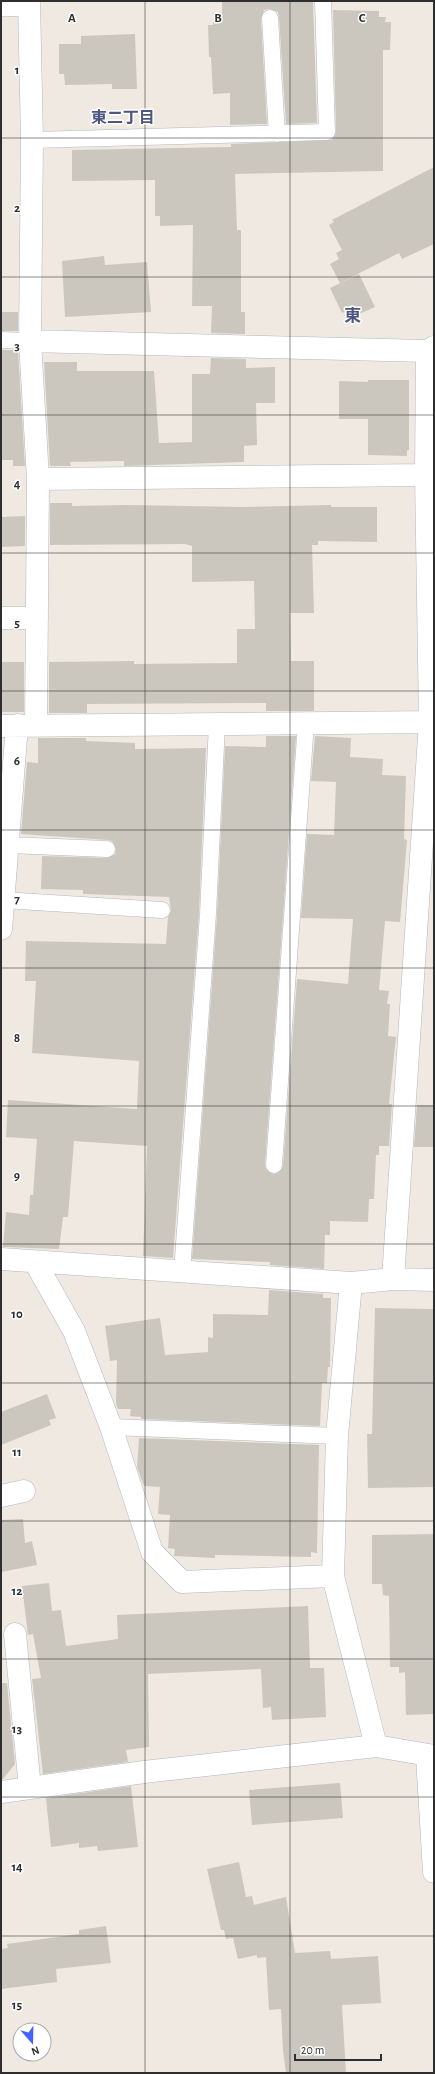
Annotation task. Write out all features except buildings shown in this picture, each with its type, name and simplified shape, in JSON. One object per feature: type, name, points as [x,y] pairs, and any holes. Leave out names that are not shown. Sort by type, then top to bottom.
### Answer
[{"type":"street","points":[[1,5],[29,3],[32,140],[30,341],[38,479],[37,618],[18,725],[1,929]]},
{"type":"street","points":[[30,341],[431,349],[426,475],[432,722],[393,1279]]},
{"type":"street","points":[[38,479],[426,475]]},
{"type":"street","points":[[1,618],[37,618]]},
{"type":"street","points":[[18,725],[432,722]]},
{"type":"street","points":[[1,1259],[351,1283],[393,1279],[434,1280]]},
{"type":"street","points":[[35,1262],[74,1331],[111,1427],[152,1552],[182,1582],[333,1576]]},
{"type":"street","points":[[351,1283],[337,1436],[333,1576],[376,1746]]},
{"type":"street","points":[[1,1496],[24,1491]]},
{"type":"street","points":[[15,1634],[30,1788]]},
{"type":"street","points":[[1,1792],[144,1772],[376,1746],[431,1756],[434,1872]]},
{"type":"lane","points":[[32,140],[327,132],[323,1]]},
{"type":"lane","points":[[270,18],[277,134]]},
{"type":"lane","points":[[1,340],[30,341]]},
{"type":"lane","points":[[274,1164],[306,723]]},
{"type":"lane","points":[[182,1272],[208,914],[218,724]]},
{"type":"lane","points":[[8,845],[107,849]]},
{"type":"lane","points":[[3,900],[162,910]]},
{"type":"lane","points":[[111,1427],[337,1436]]},
{"type":"district","name":"東二丁目","points":[[123,117]]},
{"type":"district","name":"東","points":[[353,315]]}]
